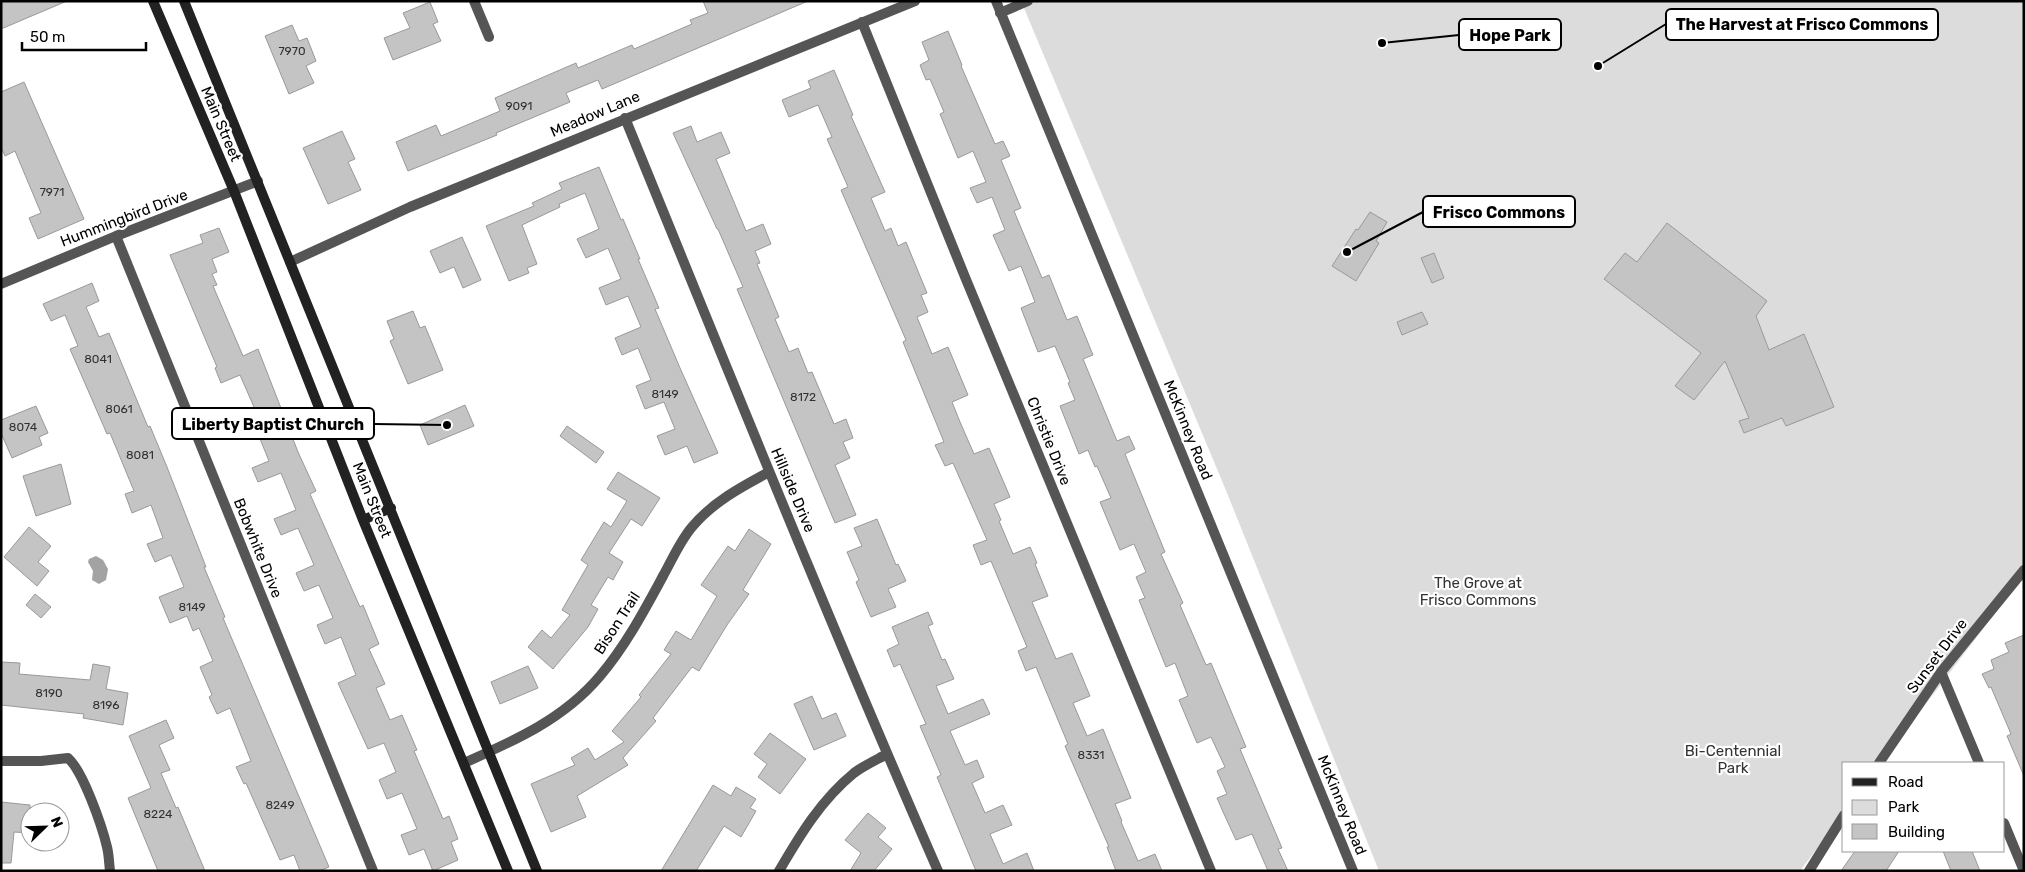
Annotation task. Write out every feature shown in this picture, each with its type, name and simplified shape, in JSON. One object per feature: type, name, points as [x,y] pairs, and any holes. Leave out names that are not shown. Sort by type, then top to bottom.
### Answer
[{"type":"main road","name":"Main Street","points":[[153,1],[234,191],[363,520],[508,871]]},
{"type":"main road","name":"Main Street","points":[[184,1],[537,871]]},
{"type":"main road","points":[[363,520],[391,508]]},
{"type":"street","points":[[474,1],[489,37]]},
{"type":"street","name":"Meadow Lane","points":[[290,262],[410,207],[915,1]]},
{"type":"street","name":"McKinney Road","points":[[996,1],[1353,871]]},
{"type":"street","points":[[1000,13],[1028,1]]},
{"type":"street","name":"Christie Drive","points":[[862,22],[1211,871]]},
{"type":"street","name":"Hillside Drive","points":[[625,118],[769,472],[938,871]]},
{"type":"street","name":"Hummingbird Drive","points":[[1,284],[116,236],[258,181]]},
{"type":"street","name":"Bobwhite Drive","points":[[116,236],[373,871]]},
{"type":"street","name":"Bison Trail","points":[[464,764],[531,732],[567,708],[599,677],[629,638],[691,528],[712,507],[736,490],[769,472]]},
{"type":"street","name":"Sunset Drive","points":[[1879,762],[1941,672],[2024,570]]},
{"type":"street","points":[[1941,672],[1979,762]]},
{"type":"street","points":[[779,871],[803,830],[827,798],[855,772],[887,754]]},
{"type":"street","points":[[1,761],[41,761],[68,758],[76,764],[108,848],[110,871]]},
{"type":"street","points":[[1809,871],[1842,818]]},
{"type":"street","points":[[2005,825],[2024,871]]},
{"type":"green space","points":[[1021,1],[2024,1],[2024,575],[1882,762],[1842,762],[1842,816],[1800,871],[1379,871],[1225,488]]},
{"type":"shaded area","points":[[96,556],[103,560],[108,569],[106,580],[99,584],[92,580],[93,571],[88,562],[89,559]]},
{"type":"building","points":[[1,1],[67,1],[1,29]]},
{"type":"building","points":[[703,1],[808,1],[602,89],[598,80],[566,93],[570,102],[496,133],[497,135],[408,171],[396,142],[436,125],[441,136],[500,111],[495,98],[576,63],[578,68],[632,45],[634,49],[692,24],[690,20],[708,13]]},
{"type":"building","points":[[430,2],[438,22],[433,24],[441,41],[393,60],[384,38],[410,28],[403,13]]},
{"type":"building","points":[[292,25],[299,41],[307,38],[316,61],[306,66],[314,83],[289,94],[265,36]]},
{"type":"building","points":[[948,31],[995,144],[1003,141],[1010,156],[1001,160],[1021,208],[1014,211],[1042,278],[1049,275],[1067,320],[1077,316],[1093,355],[1083,359],[1117,441],[1129,436],[1135,449],[1125,454],[1165,552],[1161,554],[1183,603],[1180,605],[1206,665],[1211,663],[1246,747],[1240,749],[1282,848],[1278,849],[1288,871],[1268,871],[1252,834],[1236,840],[1224,814],[1217,798],[1227,794],[1217,771],[1225,767],[1211,737],[1197,743],[1179,700],[1188,696],[1175,663],[1166,667],[1139,600],[1145,598],[1136,577],[1146,572],[1134,544],[1120,550],[1100,502],[1111,498],[1088,450],[1079,454],[1060,406],[1075,400],[1068,383],[1070,382],[1055,346],[1038,352],[1021,308],[1035,302],[1021,266],[1009,271],[993,235],[1005,230],[992,197],[977,203],[970,188],[986,182],[973,151],[958,158],[940,114],[944,112],[930,79],[926,80],[920,65],[929,60],[922,42]]},
{"type":"building","points":[[834,70],[853,115],[851,116],[885,192],[871,198],[885,231],[891,228],[898,246],[906,242],[927,293],[921,295],[928,312],[917,317],[932,354],[948,347],[968,395],[952,402],[960,422],[974,454],[989,448],[1010,497],[994,504],[1001,520],[999,521],[1013,554],[1030,547],[1037,563],[1035,564],[1048,596],[1032,602],[1056,659],[1072,653],[1090,696],[1073,703],[1087,736],[1103,729],[1131,798],[1115,804],[1121,822],[1138,861],[1155,854],[1162,871],[1116,871],[1107,847],[1109,847],[1065,746],[1068,744],[1036,667],[1026,671],[1018,651],[1027,647],[991,561],[981,565],[973,545],[987,540],[953,463],[945,466],[935,445],[944,442],[903,342],[906,340],[841,190],[848,187],[827,139],[832,137],[818,105],[789,117],[782,100],[811,88],[808,81]]},
{"type":"building","points":[[24,82],[84,219],[38,239],[29,218],[41,213],[15,151],[5,156],[1,147],[1,92]]},
{"type":"building","points":[[691,126],[697,142],[721,132],[730,153],[716,159],[746,231],[763,224],[771,244],[755,251],[760,263],[757,264],[779,317],[775,319],[789,352],[798,348],[808,373],[812,372],[834,424],[846,419],[853,438],[843,442],[850,458],[835,465],[856,515],[835,523],[737,289],[743,287],[673,133]]},
{"type":"building","points":[[342,131],[355,159],[348,162],[361,190],[328,204],[303,148]]},
{"type":"building","points":[[599,167],[640,259],[638,259],[659,308],[655,309],[718,453],[694,463],[687,446],[665,455],[657,436],[675,429],[664,402],[645,409],[636,386],[651,380],[638,348],[622,355],[615,338],[641,327],[628,296],[606,305],[599,288],[621,279],[608,248],[586,258],[577,239],[599,229],[585,193],[559,204],[560,207],[522,225],[537,264],[527,268],[529,273],[509,281],[486,226],[534,206],[532,203],[562,189],[559,183]]},
{"type":"building","points":[[1370,212],[1387,222],[1376,241],[1379,243],[1356,281],[1332,266],[1356,229],[1358,230]]},
{"type":"building","points":[[1667,223],[1767,301],[1756,316],[1769,350],[1804,334],[1834,407],[1786,426],[1782,418],[1744,433],[1739,421],[1749,418],[1725,361],[1694,400],[1675,386],[1701,353],[1604,279],[1625,253],[1637,262]]},
{"type":"building","points":[[219,228],[229,252],[212,259],[217,272],[212,274],[217,285],[213,286],[243,356],[258,349],[298,452],[316,491],[310,494],[360,607],[363,605],[379,644],[369,649],[385,684],[376,688],[390,720],[402,715],[417,750],[414,751],[443,819],[449,816],[458,839],[451,842],[458,860],[433,871],[424,849],[409,855],[401,835],[417,829],[402,793],[387,799],[379,780],[396,772],[384,743],[368,749],[338,683],[356,675],[341,637],[325,644],[317,625],[333,618],[319,585],[304,591],[296,573],[314,565],[298,528],[281,535],[274,519],[296,510],[281,473],[258,482],[252,468],[269,461],[256,429],[241,435],[233,416],[254,407],[240,375],[221,383],[215,368],[217,367],[170,255],[203,243],[200,235]]},
{"type":"building","points":[[462,237],[481,280],[463,288],[454,267],[440,273],[430,251]]},
{"type":"building","points":[[1434,253],[1444,278],[1432,283],[1421,258]]},
{"type":"building","points":[[92,283],[99,301],[86,307],[99,337],[109,333],[148,427],[150,426],[167,467],[206,567],[204,567],[225,617],[223,618],[329,867],[319,871],[300,871],[294,855],[280,860],[246,783],[244,784],[236,767],[251,761],[230,708],[217,714],[209,697],[212,695],[200,667],[213,661],[199,628],[193,631],[187,616],[170,623],[159,597],[184,587],[171,555],[155,562],[147,544],[163,538],[151,505],[132,513],[125,494],[134,491],[110,433],[107,434],[70,349],[78,346],[65,315],[51,321],[43,304]]},
{"type":"building","points":[[413,311],[420,328],[425,326],[443,370],[408,384],[390,341],[394,339],[387,321]]},
{"type":"building","points":[[1422,312],[1428,324],[1402,335],[1397,322]]},
{"type":"building","points":[[465,405],[474,426],[428,445],[420,425]]},
{"type":"building","points":[[36,406],[48,433],[39,437],[42,445],[12,458],[1,433],[1,420]]},
{"type":"building","points":[[567,426],[604,452],[596,463],[560,436]]},
{"type":"building","points":[[61,464],[71,504],[36,516],[23,476]]},
{"type":"building","points":[[618,472],[660,498],[642,526],[631,519],[609,553],[623,562],[613,580],[608,577],[591,605],[598,609],[588,627],[553,669],[528,647],[542,630],[551,638],[570,615],[562,610],[588,565],[581,560],[604,522],[611,527],[627,501],[607,489]]},
{"type":"building","points":[[877,519],[896,565],[898,564],[906,581],[888,589],[896,607],[871,617],[856,582],[859,580],[847,552],[862,546],[854,528]]},
{"type":"building","points":[[29,527],[51,546],[38,562],[49,571],[37,586],[4,557]]},
{"type":"building","points":[[749,529],[771,544],[743,590],[749,594],[727,625],[699,671],[692,667],[653,718],[656,721],[623,758],[628,765],[577,796],[586,817],[551,832],[531,784],[575,765],[571,758],[588,748],[595,760],[624,742],[612,731],[641,697],[639,695],[671,654],[664,650],[676,631],[691,640],[717,596],[701,585],[728,546],[735,551]]},
{"type":"building","points":[[35,594],[51,607],[41,618],[26,605]]},
{"type":"building","points":[[928,612],[933,624],[928,626],[942,660],[945,659],[954,679],[936,686],[948,714],[983,699],[990,714],[950,731],[965,765],[977,760],[984,777],[972,783],[985,813],[1003,805],[1012,825],[990,834],[1003,864],[1027,853],[1034,871],[976,871],[937,777],[941,775],[920,726],[926,724],[900,664],[894,667],[887,650],[899,644],[892,627]]},
{"type":"building","points":[[2024,635],[2024,776],[2007,736],[2011,734],[1991,687],[1989,688],[1982,674],[1994,669],[1991,660],[2009,652],[2005,643]]},
{"type":"building","points":[[1,662],[20,663],[19,674],[90,680],[93,664],[110,667],[106,689],[128,693],[123,725],[83,718],[84,714],[1,705]]},
{"type":"building","points":[[528,666],[538,688],[500,704],[491,682]]},
{"type":"building","points":[[812,696],[822,719],[836,713],[846,736],[814,750],[794,704]]},
{"type":"building","points":[[166,720],[174,738],[159,745],[170,770],[161,773],[176,808],[178,807],[205,871],[158,871],[128,798],[151,788],[129,736]]},
{"type":"building","points":[[770,733],[806,759],[780,794],[758,777],[767,764],[754,754]]},
{"type":"building","points":[[713,785],[731,796],[736,787],[756,799],[750,808],[756,811],[741,837],[724,826],[696,871],[661,871]]},
{"type":"building","points":[[1,802],[20,804],[20,832],[14,832],[11,863],[1,863]]},
{"type":"building","points":[[868,813],[886,828],[878,837],[892,849],[874,871],[850,871],[861,853],[845,840]]},
{"type":"building","points":[[1854,852],[1898,852],[1886,871],[1841,871]]},
{"type":"building","points":[[1943,852],[1972,852],[1980,871],[1951,871]]},
{"type":"place","name":"Hope Park","points":[[1382,43]]},
{"type":"place","name":"The Harvest at Frisco Commons","points":[[1598,66]]},
{"type":"place","name":"Frisco Commons","points":[[1347,252]]},
{"type":"place","name":"Liberty Baptist Church","points":[[447,425]]},
{"type":"park label","name":"The Grove at Frisco Commons","points":[[1478,592]]},
{"type":"park label","name":"Bi-Centennial Park","points":[[1733,760]]}]
